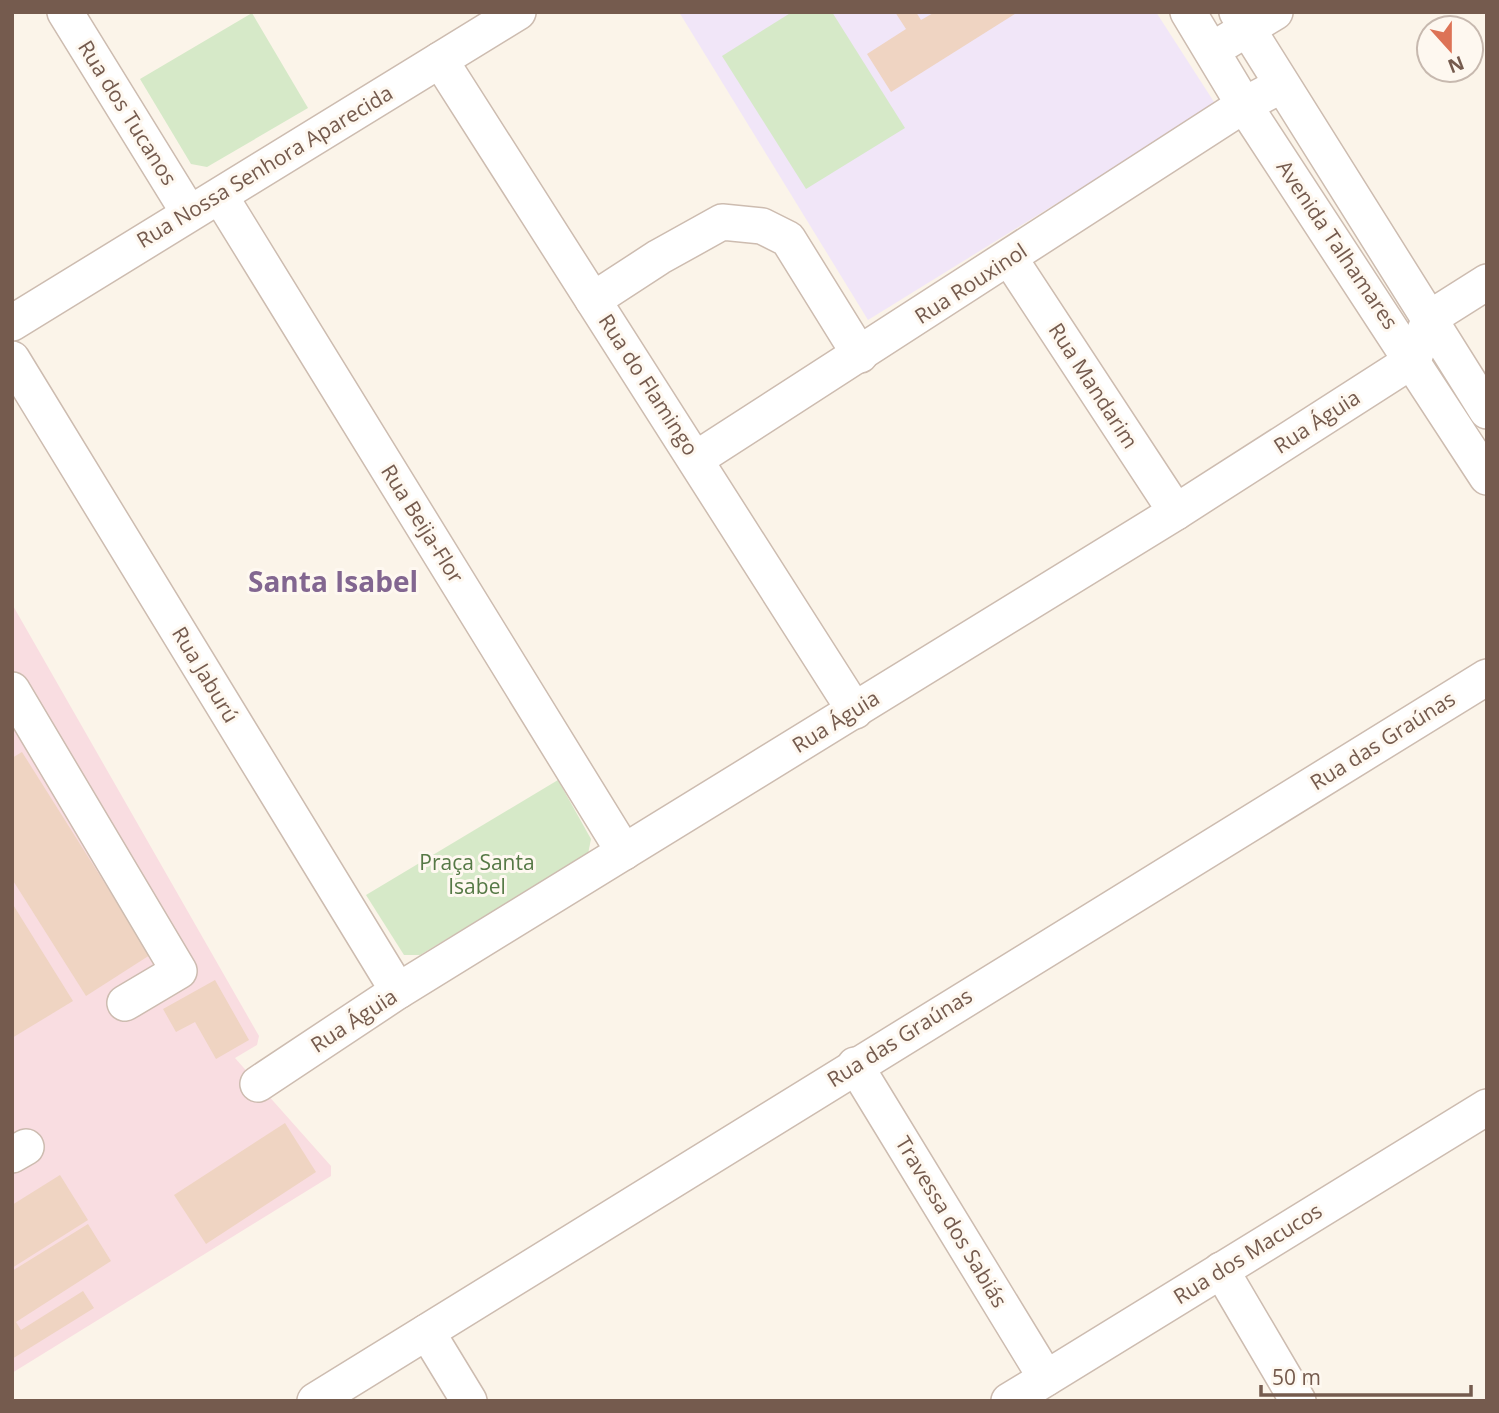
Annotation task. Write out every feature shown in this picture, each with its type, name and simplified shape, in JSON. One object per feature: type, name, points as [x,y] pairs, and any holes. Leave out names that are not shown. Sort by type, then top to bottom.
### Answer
[{"type":"street","name":"Rua dos Tucanos","points":[[65,12],[190,213]]},
{"type":"street","name":"Rua Nossa Senhora Aparecida","points":[[12,323],[518,12]]},
{"type":"street","name":"Avenida Talhamares","points":[[1188,12],[1244,105],[1487,477]]},
{"type":"street","name":"Avenida Talhamares","points":[[1253,18],[1280,86],[1487,411]]},
{"type":"street","points":[[1211,50],[1253,18]]},
{"type":"street","name":"Rua do Flamingo","points":[[440,60],[855,711]]},
{"type":"street","name":"Rua Rouxinol","points":[[696,459],[1010,259],[1244,105],[1280,86]]},
{"type":"street","name":"Rua Beija-Flor","points":[[220,196],[624,852]]},
{"type":"street","points":[[593,300],[659,257],[722,222],[762,226],[788,239],[860,355]]},
{"type":"street","name":"Rua Mandarim","points":[[1010,259],[1176,512]]},
{"type":"street","points":[[1413,360],[1430,318],[1487,282]]},
{"type":"street","name":"Rua Jaburú","points":[[12,359],[398,991]]},
{"type":"street","name":"Rua Águia","points":[[258,1084],[398,991],[1176,512],[1413,360]]},
{"type":"street","name":"Rua das Graúnas","points":[[315,1401],[1487,677]]},
{"type":"street","points":[[12,690],[179,971],[125,1003]]},
{"type":"street","name":"Travessa dos Sabiás","points":[[855,1065],[1046,1378]]},
{"type":"street","name":"Rua dos Macucos","points":[[1009,1401],[1487,1107]]},
{"type":"street","points":[[1221,1270],[1298,1401]]},
{"type":"street","points":[[426,1332],[469,1401]]},
{"type":"shaded area","points":[[679,12],[1156,12],[1216,105],[868,320]]},
{"type":"shaded area","points":[[12,604],[259,1036],[257,1045],[235,1058],[331,1166],[331,1176],[12,1373]]},
{"type":"green space","points":[[792,12],[832,12],[905,128],[806,189],[722,56]]},
{"type":"green space","points":[[252,13],[308,108],[207,167],[191,164],[140,79]]},
{"type":"green space","name":"Praça Santa Isabel","points":[[558,780],[591,839],[588,854],[420,955],[404,955],[366,895]]},
{"type":"building","points":[[895,12],[916,12],[921,20],[935,12],[1018,12],[891,92],[867,54],[906,29]]},
{"type":"building","points":[[22,752],[150,955],[86,996],[12,879],[12,758]]},
{"type":"building","points":[[12,903],[73,1001],[12,1038]]},
{"type":"building","points":[[215,980],[249,1040],[216,1059],[195,1022],[176,1032],[163,1009]]},
{"type":"building","points":[[285,1123],[316,1172],[206,1244],[174,1195]]},
{"type":"building","points":[[60,1175],[88,1220],[12,1268],[12,1205]]},
{"type":"building","points":[[88,1224],[111,1261],[16,1322],[21,1330],[83,1291],[94,1308],[12,1359],[12,1271]]},
{"type":"district","name":"Santa Isabel","points":[[333,582]]}]
